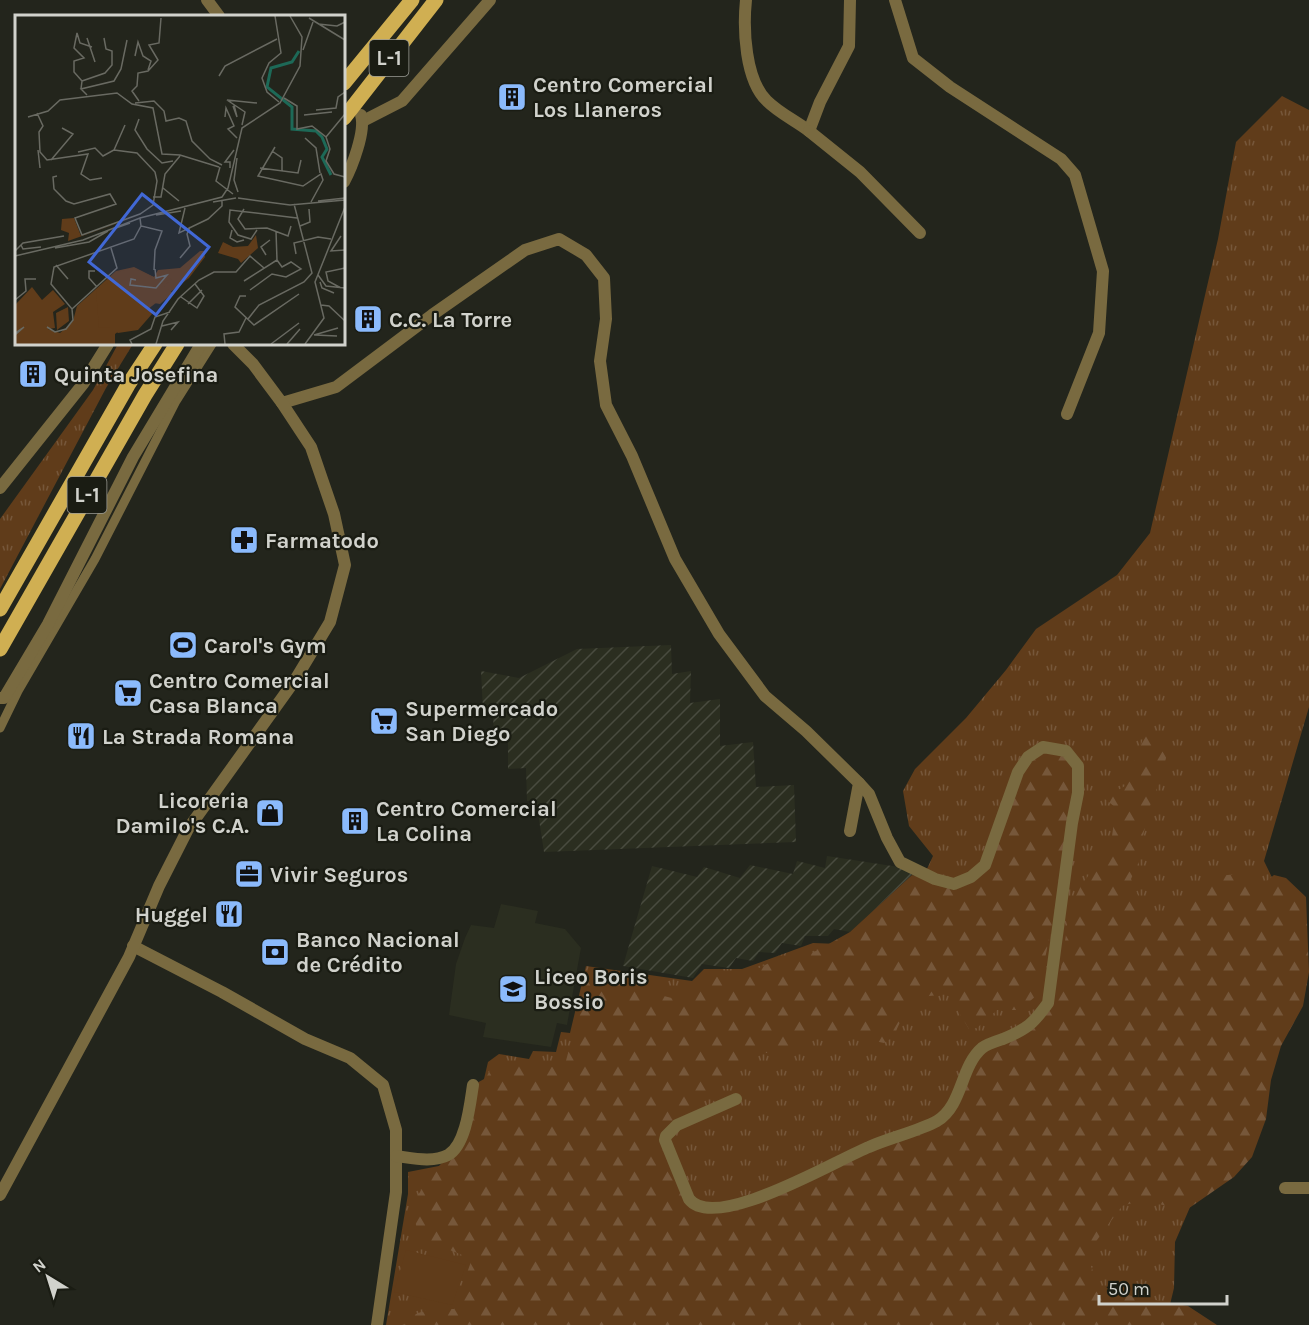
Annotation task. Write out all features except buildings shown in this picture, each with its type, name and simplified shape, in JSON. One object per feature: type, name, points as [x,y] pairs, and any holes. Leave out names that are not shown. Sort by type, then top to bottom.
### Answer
[{"type":"main road","name":"L-1","points":[[345,82],[412,0]]},
{"type":"main road","name":"L-1","points":[[345,117],[436,0]]},
{"type":"main road","name":"L-1","points":[[0,609],[128,385],[154,345]]},
{"type":"main road","name":"L-1","points":[[0,649],[139,405],[176,345]]},
{"type":"street","points":[[207,0],[218,15]]},
{"type":"street","points":[[363,121],[402,101],[490,0]]},
{"type":"street","points":[[746,0],[744,21],[750,72],[766,101],[809,130],[860,172],[920,233]]},
{"type":"street","points":[[809,130],[820,102],[849,46],[850,0]]},
{"type":"street","points":[[895,0],[913,58],[950,87],[1061,159],[1076,175],[1103,271],[1099,333],[1067,414]]},
{"type":"street","points":[[345,180],[350,170],[363,121],[354,104]]},
{"type":"street","points":[[282,403],[336,387],[432,315],[525,250],[559,239],[586,255],[604,278],[606,319],[600,361],[606,405],[632,456],[675,558],[719,634],[765,696],[806,731],[868,794],[900,862],[935,879],[954,884],[970,877],[985,865],[1018,771],[1029,757],[1043,747],[1066,751],[1078,766],[1078,793],[1048,1003],[1034,1023],[982,1047],[971,1063],[951,1109],[937,1120],[869,1146],[746,1203],[725,1208],[705,1209],[693,1205],[665,1140],[666,1136],[677,1125],[736,1099]]},
{"type":"street","points":[[0,488],[83,384],[107,345]]},
{"type":"street","points":[[0,699],[4,698],[48,624],[133,457],[200,345]]},
{"type":"street","points":[[0,728],[18,691],[95,559],[176,401],[211,345]]},
{"type":"street","points":[[0,1194],[131,952],[159,886],[188,829],[295,680],[330,622],[345,565],[334,514],[310,447],[282,403],[253,364],[234,345]]},
{"type":"street","points":[[850,831],[859,783]]},
{"type":"street","points":[[131,952],[222,992],[305,1039],[350,1058],[383,1085],[396,1130],[396,1192],[377,1325]]},
{"type":"street","points":[[396,1156],[420,1159],[448,1155],[460,1141],[473,1085]]},
{"type":"street","points":[[1285,1188],[1309,1188]]},
{"type":"shaded area","points":[[671,645],[672,674],[691,671],[690,703],[720,699],[720,746],[753,742],[756,787],[794,785],[796,842],[544,852],[536,800],[527,801],[526,768],[508,769],[508,735],[494,735],[493,715],[483,711],[481,671],[519,678],[577,649]]},
{"type":"shaded area","points":[[827,856],[905,868],[912,875],[850,932],[834,929],[828,936],[805,936],[801,946],[782,943],[775,953],[759,952],[753,961],[736,958],[729,968],[702,964],[693,978],[623,966],[652,866],[697,877],[704,867],[740,878],[750,865],[793,874],[797,861],[825,868]]},
{"type":"shaded area","name":"Liceo Boris Bossio","points":[[501,904],[538,911],[535,923],[565,929],[581,948],[567,1025],[557,1023],[551,1047],[483,1037],[486,1023],[449,1015],[456,964],[471,925],[494,928]]},
{"type":"green space","points":[[1282,96],[1309,110],[1309,707],[1264,861],[1295,925],[1200,1184],[1175,1242],[1174,1288],[1165,1325],[386,1325],[408,1194],[408,1172],[449,1164],[477,1109],[488,1062],[499,1054],[529,1059],[533,1051],[556,1052],[561,1032],[570,1033],[586,966],[692,981],[704,969],[742,969],[813,943],[839,944],[919,886],[933,856],[909,826],[903,791],[915,769],[966,718],[1036,629],[1117,575],[1150,533],[1218,239],[1236,142]]},
{"type":"green space","points":[[117,345],[132,345],[106,388],[0,589],[0,519],[93,390]]},
{"type":"green space","points":[[1158,731],[1169,746],[1143,836],[1146,846],[1131,879],[1149,922],[1173,910],[1216,876],[1239,874],[1255,891],[1274,875],[1286,878],[1306,897],[1309,972],[1303,1006],[1281,1046],[1271,1080],[1266,1119],[1252,1157],[1234,1177],[1182,1213],[1146,1202],[1122,1206],[1086,1255],[1100,1287],[1132,1296],[1188,1306],[1217,1325],[404,1325],[408,1319],[420,1312],[454,1309],[472,1259],[435,1244],[418,1234],[414,1216],[418,1195],[432,1174],[461,1141],[473,1085],[486,1078],[494,1062],[564,1068],[589,976],[679,1000],[706,974],[734,981],[769,963],[816,951],[850,932],[912,875],[954,884],[985,864],[1018,772],[1043,747],[1066,751],[1078,766],[1072,823],[1038,994],[1020,1010],[997,1010],[977,1028],[969,1029],[948,994],[920,997],[902,1019],[895,1035],[884,1043],[842,1034],[812,1035],[807,1045],[794,1055],[781,1052],[749,1054],[735,1063],[706,1098],[666,1136],[689,1199],[725,1208],[937,1120],[982,1047],[1016,1033],[1048,1003],[1061,968],[1070,908],[1112,836],[1116,808],[1104,798],[1125,786],[1145,734]]},
{"type":"green space","points":[[406,1250],[466,1265],[452,1305],[394,1292]]},
{"type":"place","name":"Centro Comercial Los Llaneros","points":[[512,97]]},
{"type":"place","name":"C.C. La Torre","points":[[368,319]]},
{"type":"place","name":"Quinta Josefina","points":[[33,374]]},
{"type":"place","name":"Farmatodo","points":[[244,540]]},
{"type":"place","name":"Carol's Gym","points":[[183,645]]},
{"type":"place","name":"Centro Comercial Casa Blanca","points":[[128,693]]},
{"type":"place","name":"Supermercado San Diego","points":[[384,721]]},
{"type":"place","name":"La Strada Romana","points":[[81,736]]},
{"type":"place","name":"Licoreria Damilo's C.A.","points":[[270,813]]},
{"type":"place","name":"Centro Comercial La Colina","points":[[355,821]]},
{"type":"place","name":"Vivir Seguros","points":[[249,874]]},
{"type":"place","name":"Huggel","points":[[229,914]]},
{"type":"place","name":"Banco Nacional de Crédito","points":[[275,952]]},
{"type":"place","name":"Liceo Boris Bossio","points":[[513,989]]}]
